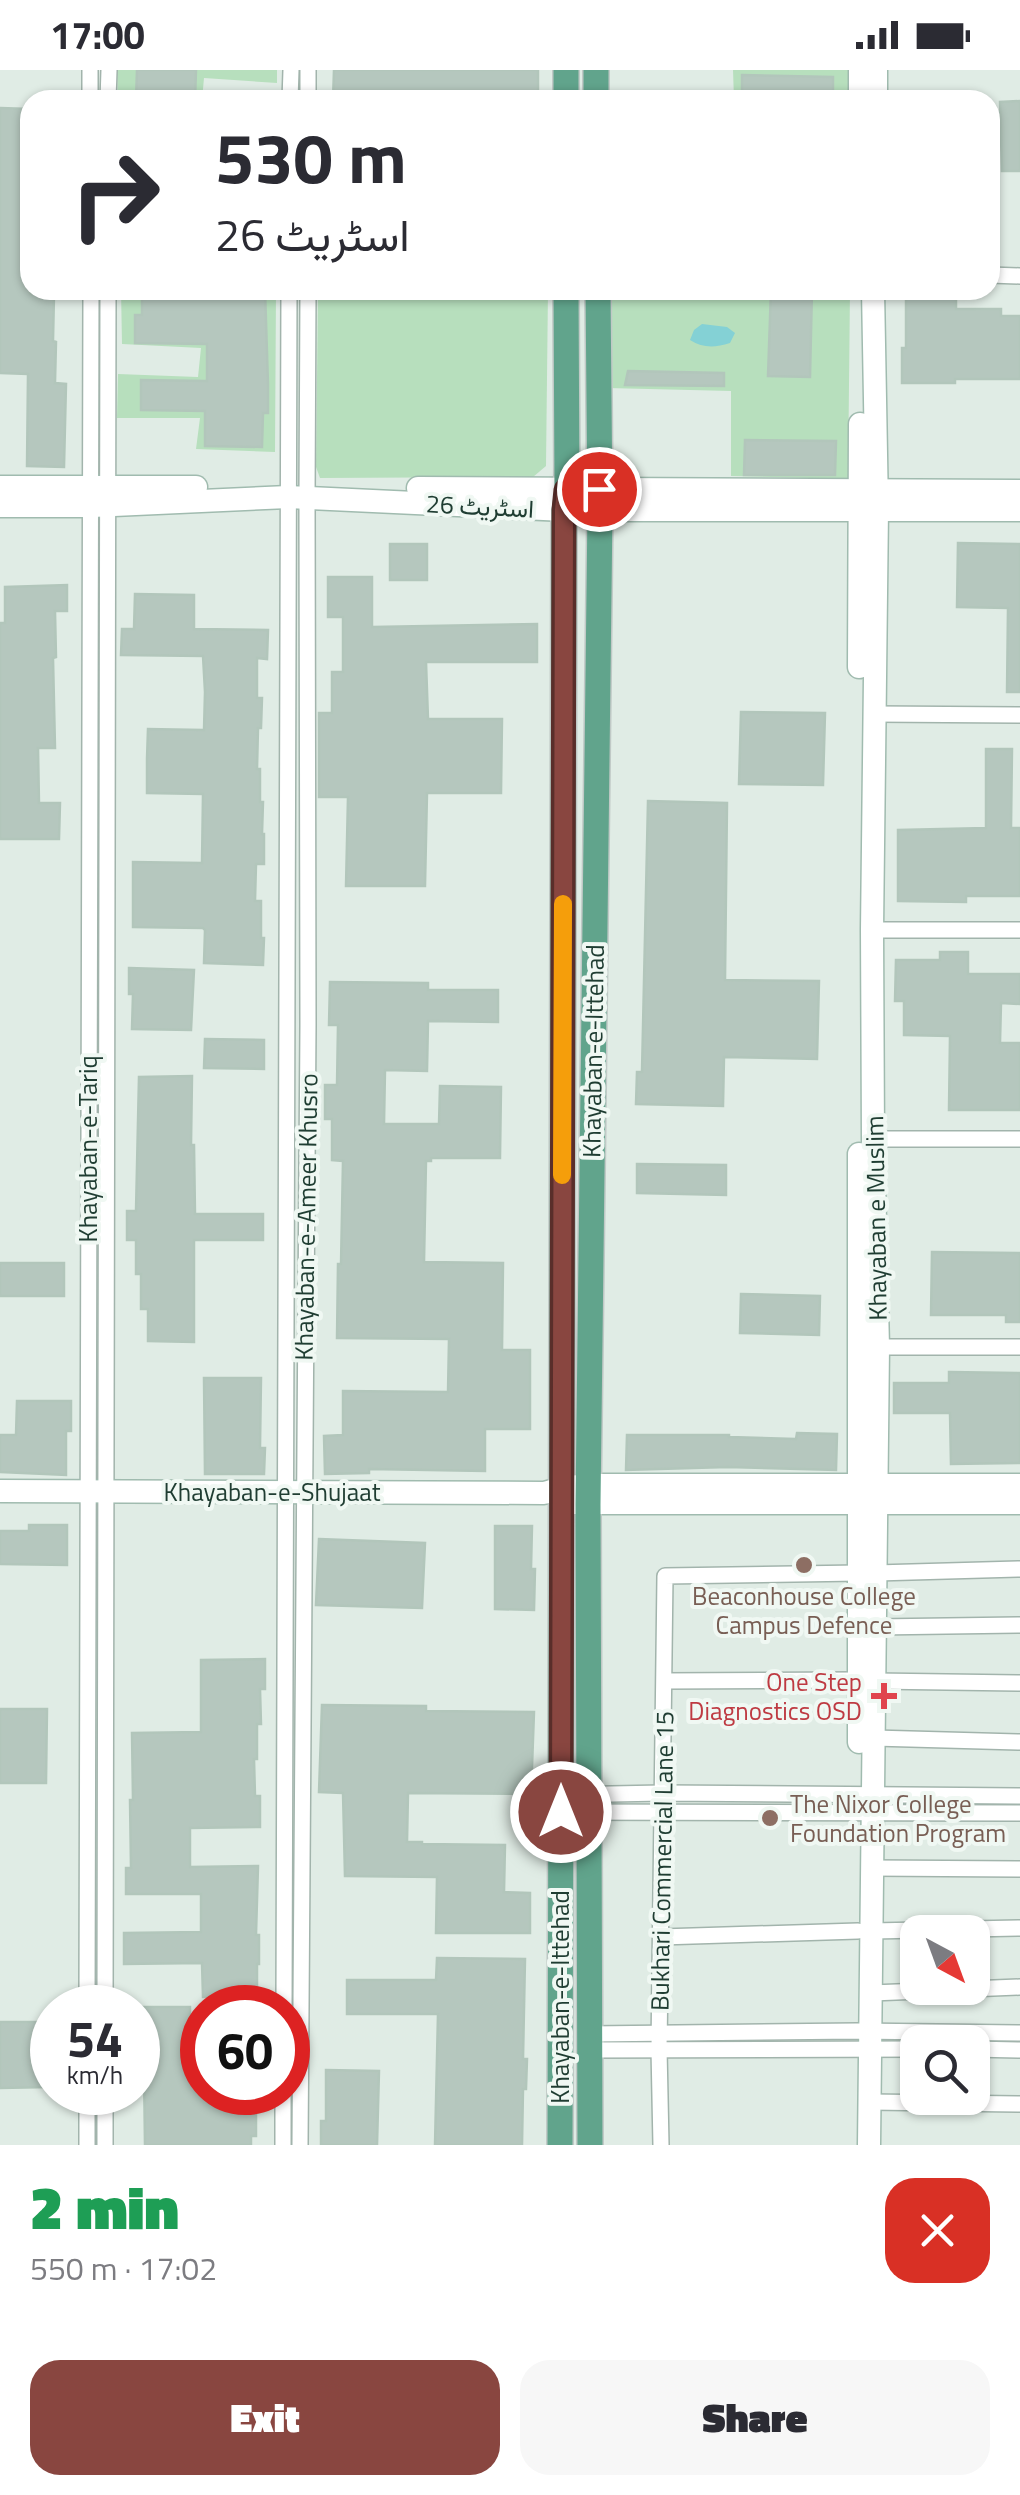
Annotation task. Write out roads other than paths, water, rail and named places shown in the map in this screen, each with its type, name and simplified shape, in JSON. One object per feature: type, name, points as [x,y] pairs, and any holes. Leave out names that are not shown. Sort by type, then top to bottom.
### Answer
[{"type":"main road","name":"Khayaban-e-Ittehad","points":[[566,300],[572,1494],[588,1803],[590,2145]]},
{"type":"main road","name":"Khayaban-e-Ittehad","points":[[560,2145],[561,1803],[600,500],[598,300]]},
{"type":"street","name":"Khayaban-e-Tariq","points":[[91,300],[99,497]]},
{"type":"street","name":"Khayaban-e-Tariq","points":[[86,1985],[95,1491],[99,497],[108,300]]},
{"type":"street","name":"Khayaban-e-Ameer Khusro","points":[[284,1985],[294,1492],[308,1077],[297,492],[289,300]]},
{"type":"street","name":"Khayaban-e-Ameer Khusro","points":[[300,2145],[286,1038],[297,492],[307,300]]},
{"type":"street","name":"Khayaban e Muslim","points":[[856,2145],[864,2040],[868,1573],[868,500],[867,366],[861,300]]},
{"type":"street","name":"Khayaban e Muslim","points":[[867,366],[872,300]]},
{"type":"street","name":"اسٹریٹ 26","points":[[0,487],[99,497]]},
{"type":"street","name":"اسٹریٹ 26","points":[[0,506],[99,497],[297,492],[565,500],[868,500],[1020,491]]},
{"type":"street","name":"اسٹریٹ 26","points":[[868,500],[1020,510]]},
{"type":"street","name":"Khayaban e Muslim","points":[[868,500],[874,714],[872,930],[866,1031],[874,1138],[878,1347],[868,1493]]},
{"type":"street","points":[[874,714],[1020,715]]},
{"type":"street","points":[[872,930],[1020,930]]},
{"type":"street","points":[[286,1038],[298,1048],[308,1037]]},
{"type":"street","points":[[286,1074],[298,1068],[308,1077]]},
{"type":"street","points":[[874,1138],[1020,1139]]},
{"type":"street","points":[[878,1347],[1020,1347]]},
{"type":"street","name":"Khayaban-e-Shujaat","points":[[0,1491],[868,1493],[1020,1484]]},
{"type":"street","name":"Khayaban-e-Tariq","points":[[95,1491],[104,1985]]},
{"type":"street","name":"Khayaban-e-Shujaat","points":[[868,1493],[1020,1503]]},
{"type":"street","points":[[868,1573],[1020,1570]]},
{"type":"street","name":"Khayaban e Muslim","points":[[868,1573],[876,1627],[867,1680],[874,1738],[866,1804],[872,1868],[865,1931],[872,1993],[864,2040],[870,2145]]},
{"type":"street","name":"Bukhari Commercial Lane 15","points":[[661,2145],[665,1576],[868,1573]]},
{"type":"street","points":[[876,1627],[1020,1626]]},
{"type":"street","points":[[665,1681],[1020,1683]]},
{"type":"street","points":[[874,1738],[1020,1742]]},
{"type":"street","points":[[588,1803],[662,1793],[1020,1814]]},
{"type":"street","points":[[561,1803],[661,1812],[1020,1796]]},
{"type":"street","points":[[872,1868],[1020,1868]]},
{"type":"street","points":[[661,1937],[1020,1928]]},
{"type":"street","points":[[872,1993],[1020,1987]]},
{"type":"street","points":[[590,2042],[864,2040],[1020,2033]]},
{"type":"street","points":[[864,2040],[900,2046]]},
{"type":"street","points":[[990,2050],[1020,2050]]},
{"type":"street","points":[[870,2102],[1020,2104]]},
{"type":"street","points":[[87,2115],[87,2145]]},
{"type":"street","points":[[105,2115],[105,2145]]},
{"type":"street","points":[[283,2115],[283,2145]]},
{"type":"water","points":[[702,324],[727,327],[735,333],[730,343],[699,345],[690,340]]},
{"type":"place","name":"Beaconhouse College Campus Defence","points":[[804,1565]]},
{"type":"place","name":"One Step Diagnostics OSD","points":[[884,1696]]},
{"type":"place","name":"The Nixor College Foundation Program","points":[[770,1818]]}]
